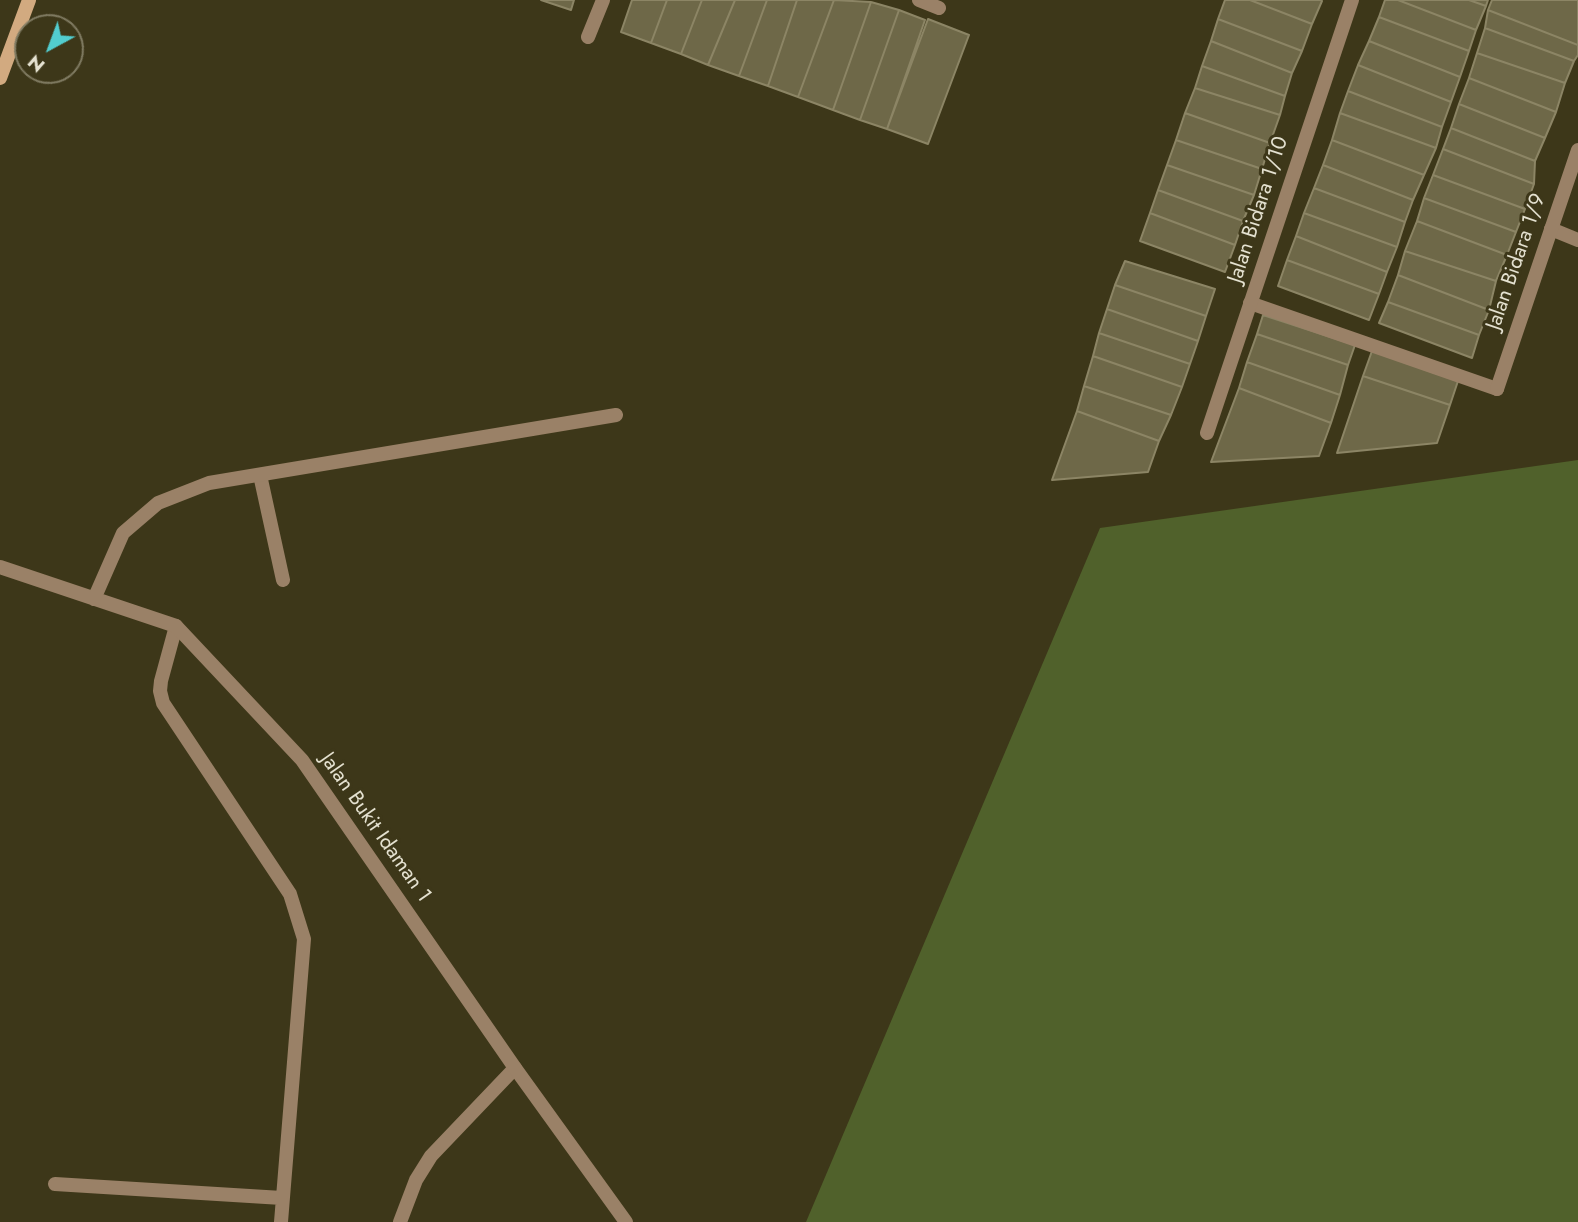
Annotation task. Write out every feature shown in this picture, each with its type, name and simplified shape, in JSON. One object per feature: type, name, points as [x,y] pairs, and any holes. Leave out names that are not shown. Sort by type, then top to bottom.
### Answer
[{"type":"main road","points":[[0,78],[29,0]]},
{"type":"street","points":[[588,37],[603,0]]},
{"type":"street","points":[[919,0],[939,8]]},
{"type":"street","name":"Jalan Bidara 1/10","points":[[1207,433],[1352,0]]},
{"type":"street","name":"Jalan Bidara 1/9","points":[[1250,303],[1497,389],[1578,150]]},
{"type":"street","points":[[1551,229],[1578,240]]},
{"type":"street","points":[[94,598],[123,533],[158,503],[209,483],[617,415]]},
{"type":"street","points":[[260,475],[283,580]]},
{"type":"street","name":"Jalan Bukit Idaman 1","points":[[0,567],[176,626],[302,761],[515,1068],[626,1222]]},
{"type":"street","points":[[176,626],[159,691],[163,702],[290,894],[304,939],[281,1222]]},
{"type":"street","points":[[400,1222],[416,1180],[430,1156],[515,1068]]},
{"type":"street","points":[[55,1184],[282,1198]]},
{"type":"green space","points":[[1578,460],[1578,1222],[806,1222],[1100,528]]},
{"type":"building","points":[[541,0],[574,0],[571,10]]},
{"type":"building","points":[[632,0],[667,0],[651,43],[621,32]]},
{"type":"building","points":[[667,0],[702,0],[681,54],[651,43]]},
{"type":"building","points":[[702,0],[735,0],[708,65],[681,54]]},
{"type":"building","points":[[735,0],[767,0],[739,76],[708,65]]},
{"type":"building","points":[[767,0],[797,0],[768,86],[739,76]]},
{"type":"building","points":[[797,0],[834,0],[798,97],[768,86]]},
{"type":"building","points":[[834,0],[871,2],[833,110],[798,97]]},
{"type":"building","points":[[1225,0],[1250,0],[1312,24],[1302,51],[1218,19]]},
{"type":"building","points":[[1250,0],[1321,0],[1322,1],[1312,24]]},
{"type":"building","points":[[1385,0],[1398,0],[1476,30],[1469,51],[1379,17]]},
{"type":"building","points":[[1398,0],[1469,0],[1486,6],[1476,30]]},
{"type":"building","points":[[1469,0],[1488,0],[1486,6]]},
{"type":"building","points":[[1492,0],[1578,0],[1578,45],[1488,10]]},
{"type":"building","points":[[871,2],[899,10],[860,120],[833,110]]},
{"type":"building","points":[[899,10],[925,20],[887,129],[860,120]]},
{"type":"building","points":[[1488,10],[1578,45],[1578,55],[1574,61],[1485,28]]},
{"type":"building","points":[[1379,17],[1469,51],[1460,77],[1369,41]]},
{"type":"building","points":[[928,19],[969,35],[928,144],[887,129]]},
{"type":"building","points":[[1218,19],[1302,51],[1292,73],[1211,41]]},
{"type":"building","points":[[1485,28],[1574,61],[1565,83],[1477,53]]},
{"type":"building","points":[[1211,41],[1292,73],[1285,96],[1202,66]]},
{"type":"building","points":[[1369,41],[1460,77],[1451,102],[1358,65]]},
{"type":"building","points":[[1477,53],[1565,83],[1556,112],[1469,78]]},
{"type":"building","points":[[1358,65],[1451,102],[1442,127],[1348,91]]},
{"type":"building","points":[[1202,66],[1285,96],[1280,115],[1195,88]]},
{"type":"building","points":[[1469,78],[1556,112],[1545,138],[1459,104]]},
{"type":"building","points":[[1195,88],[1280,115],[1270,143],[1185,113]]},
{"type":"building","points":[[1348,91],[1442,127],[1436,148],[1340,113]]},
{"type":"building","points":[[1459,104],[1545,138],[1535,161],[1451,128]]},
{"type":"building","points":[[1185,113],[1270,143],[1262,169],[1176,140]]},
{"type":"building","points":[[1340,113],[1436,148],[1424,175],[1332,140]]},
{"type":"building","points":[[1451,128],[1535,161],[1534,184],[1443,149]]},
{"type":"building","points":[[1176,140],[1262,169],[1254,195],[1167,165]]},
{"type":"building","points":[[1332,140],[1424,175],[1413,200],[1323,165]]},
{"type":"building","points":[[1443,149],[1534,184],[1525,209],[1433,175]]},
{"type":"building","points":[[1167,165],[1254,195],[1243,221],[1158,190]]},
{"type":"building","points":[[1323,165],[1413,200],[1405,222],[1314,188]]},
{"type":"building","points":[[1433,175],[1525,209],[1516,232],[1424,198]]},
{"type":"building","points":[[1314,188],[1405,222],[1397,247],[1304,213]]},
{"type":"building","points":[[1158,190],[1243,221],[1235,245],[1150,213]]},
{"type":"building","points":[[1424,198],[1516,232],[1507,255],[1417,221]]},
{"type":"building","points":[[1150,213],[1235,245],[1225,272],[1140,241]]},
{"type":"building","points":[[1304,213],[1397,247],[1387,272],[1296,236]]},
{"type":"building","points":[[1417,221],[1507,255],[1496,281],[1405,251]]},
{"type":"building","points":[[1296,236],[1387,272],[1379,294],[1287,260]]},
{"type":"building","points":[[1405,251],[1496,281],[1489,310],[1398,275]]},
{"type":"building","points":[[1287,260],[1379,294],[1369,320],[1278,286]]},
{"type":"building","points":[[1125,261],[1215,289],[1206,316],[1115,285]]},
{"type":"building","points":[[1398,275],[1489,310],[1479,335],[1388,302]]},
{"type":"building","points":[[1115,285],[1206,316],[1198,341],[1107,309]]},
{"type":"building","points":[[1388,302],[1479,335],[1472,358],[1379,323]]},
{"type":"building","points":[[1107,309],[1198,341],[1190,364],[1099,333]]},
{"type":"building","points":[[1263,315],[1355,345],[1348,365],[1257,334]]},
{"type":"building","points":[[1099,333],[1190,364],[1182,387],[1093,356]]},
{"type":"building","points":[[1257,334],[1348,365],[1340,395],[1247,362]]},
{"type":"building","points":[[1372,351],[1458,381],[1450,405],[1363,376]]},
{"type":"building","points":[[1093,356],[1182,387],[1171,415],[1084,386]]},
{"type":"building","points":[[1247,362],[1340,395],[1331,423],[1239,388]]},
{"type":"building","points":[[1363,376],[1450,405],[1437,443],[1337,453]]},
{"type":"building","points":[[1084,386],[1171,415],[1159,441],[1077,411]]},
{"type":"building","points":[[1239,388],[1331,423],[1319,456],[1211,462]]},
{"type":"building","points":[[1077,411],[1159,441],[1148,472],[1052,480]]}]
